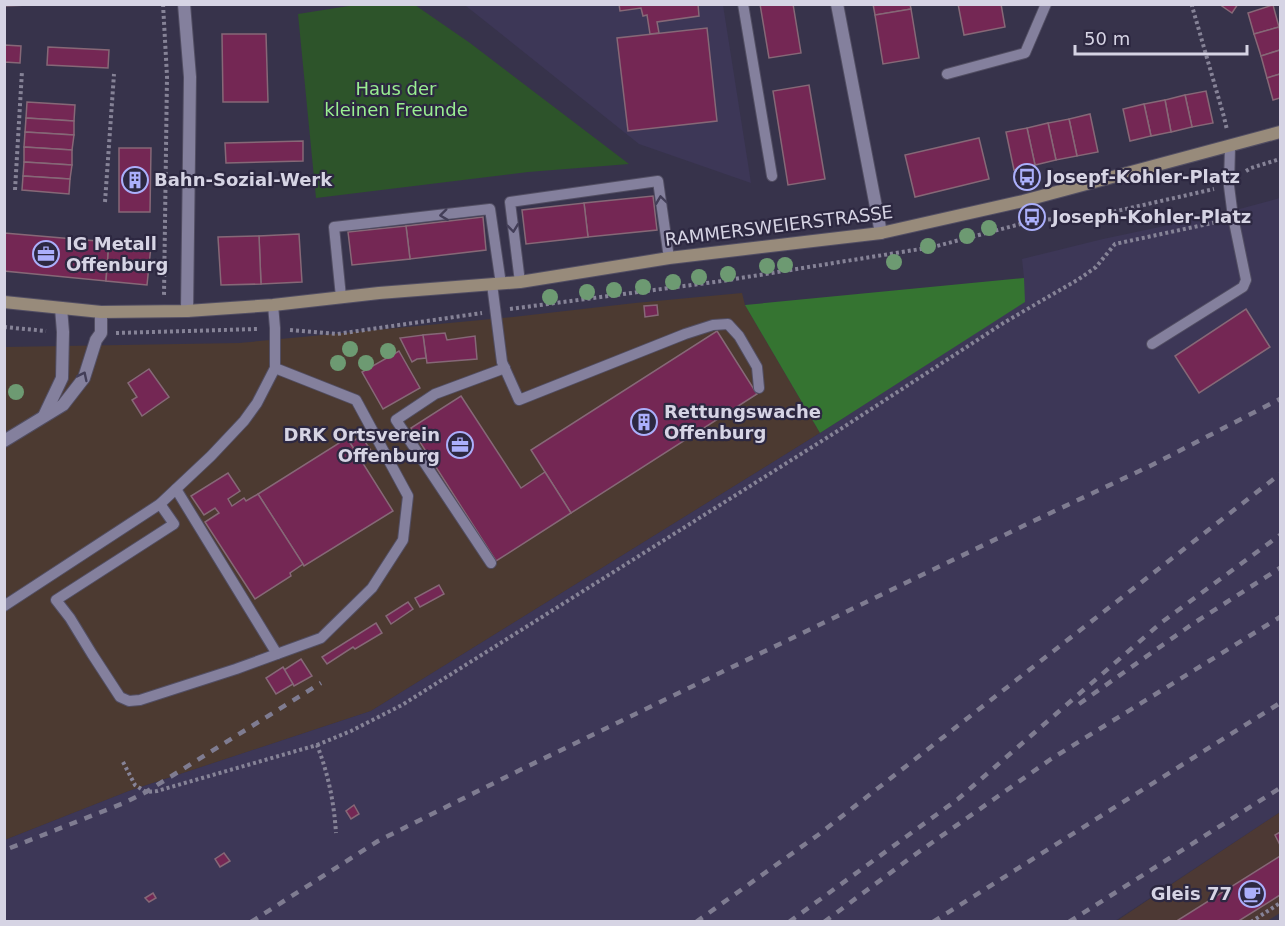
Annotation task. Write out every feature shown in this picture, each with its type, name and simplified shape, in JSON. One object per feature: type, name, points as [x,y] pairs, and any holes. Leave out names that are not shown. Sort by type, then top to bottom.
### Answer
[{"type":"street","points":[[184,4],[190,76],[187,311]]},
{"type":"street","points":[[837,4],[881,233]]},
{"type":"street","name":"RAMMERSWEIERSTRASSE","points":[[4,302],[101,312],[187,311],[273,305],[379,292],[520,282],[669,258],[881,233],[1023,201],[1281,132]]},
{"type":"street","points":[[43,417],[62,378],[61,308]]},
{"type":"street","points":[[4,441],[63,405],[84,378],[96,340],[101,333],[101,312]]},
{"type":"lane","points":[[743,4],[772,176]]},
{"type":"lane","points":[[947,74],[1025,53],[1046,4]]},
{"type":"lane","points":[[1152,345],[1243,287],[1246,280],[1229,186],[1230,147]]},
{"type":"lane","points":[[520,282],[510,202],[658,181],[669,258]]},
{"type":"lane","points":[[341,297],[334,227],[490,209],[502,362],[519,400],[685,334],[713,325],[728,324],[739,336],[757,367],[759,388]]},
{"type":"lane","points":[[4,606],[160,504],[244,421],[257,403],[275,368],[273,305]]},
{"type":"lane","points":[[160,504],[174,524],[56,600],[120,697],[129,701],[140,700],[321,638],[372,588],[403,540],[408,496],[356,400],[275,368]]},
{"type":"lane","points":[[491,563],[396,420],[435,394],[505,368]]},
{"type":"lane","points":[[176,489],[277,654]]},
{"type":"path","points":[[163,4],[167,76],[163,311]]},
{"type":"path","points":[[1193,4],[1230,147]]},
{"type":"path","points":[[15,190],[22,71]]},
{"type":"path","points":[[105,202],[114,74]]},
{"type":"path","points":[[1251,168],[1281,159]]},
{"type":"path","points":[[123,762],[135,785],[146,792],[157,791],[316,745],[351,731],[412,699],[826,438],[1005,322],[1079,279],[1096,267],[1115,244],[1233,217]]},
{"type":"path","points":[[316,745],[328,778],[336,833]]},
{"type":"path","points":[[1251,921],[1281,903]]},
{"type":"shaded area","points":[[480,4],[723,5],[751,183],[639,144],[466,6]]},
{"type":"shaded area","points":[[1280,198],[1280,812],[1115,921],[5,922],[5,840],[129,791],[371,711],[820,433],[1024,302],[1022,259],[1221,214]]},
{"type":"shaded area","points":[[742,293],[745,305],[820,433],[371,711],[129,791],[5,840],[5,347],[239,343]]},
{"type":"shaded area","points":[[1280,812],[1280,913],[1267,921],[1115,922]]},
{"type":"green space","name":"Haus der kleinen Freunde","points":[[355,5],[415,5],[470,43],[629,164],[528,172],[316,198],[298,14]]},
{"type":"green space","points":[[1024,278],[1025,302],[820,433],[745,305]]},
{"type":"building","points":[[4,4],[54,4],[4,6]]},
{"type":"building","points":[[619,4],[698,4],[699,16],[657,22],[659,33],[650,34],[647,15],[643,16],[641,8],[620,11]]},
{"type":"building","points":[[760,4],[793,4],[801,53],[769,58]]},
{"type":"building","points":[[873,4],[910,4],[911,9],[875,15]]},
{"type":"building","points":[[958,4],[1001,4],[1005,27],[964,35]]},
{"type":"building","points":[[1219,4],[1238,4],[1232,13]]},
{"type":"building","points":[[1273,5],[1279,27],[1254,34],[1248,13]]},
{"type":"building","points":[[911,9],[919,58],[883,64],[875,15]]},
{"type":"building","points":[[1279,27],[1280,50],[1261,56],[1254,34]]},
{"type":"building","points":[[707,28],[717,121],[628,131],[617,38]]},
{"type":"building","points":[[222,34],[266,34],[268,102],[223,102]]},
{"type":"building","points":[[4,45],[21,46],[20,63],[4,62]]},
{"type":"building","points":[[48,47],[109,50],[108,68],[47,65]]},
{"type":"building","points":[[1280,50],[1280,74],[1267,78],[1261,56]]},
{"type":"building","points":[[1280,74],[1280,98],[1273,100],[1267,78]]},
{"type":"building","points":[[809,85],[825,179],[788,185],[773,91]]},
{"type":"building","points":[[1206,91],[1213,123],[1192,127],[1185,95]]},
{"type":"building","points":[[1185,95],[1192,127],[1171,132],[1165,100]]},
{"type":"building","points":[[1165,100],[1171,132],[1151,136],[1144,104]]},
{"type":"building","points":[[27,102],[75,105],[74,121],[26,118]]},
{"type":"building","points":[[1144,104],[1151,136],[1130,141],[1123,109]]},
{"type":"building","points":[[1090,114],[1098,152],[1077,156],[1069,119]]},
{"type":"building","points":[[26,118],[74,121],[74,135],[25,132]]},
{"type":"building","points":[[1069,119],[1077,156],[1056,160],[1048,123]]},
{"type":"building","points":[[1048,123],[1056,160],[1035,165],[1027,128]]},
{"type":"building","points":[[1027,128],[1035,165],[1014,170],[1006,132]]},
{"type":"building","points":[[25,132],[74,135],[72,150],[24,147]]},
{"type":"building","points":[[979,138],[989,179],[915,197],[905,155]]},
{"type":"building","points":[[303,141],[303,161],[226,163],[225,143]]},
{"type":"building","points":[[24,147],[72,150],[72,165],[24,162]]},
{"type":"building","name":"Bahn-Sozial-Werk","points":[[119,148],[151,148],[150,212],[119,212]]},
{"type":"building","points":[[24,162],[72,165],[70,179],[23,176]]},
{"type":"building","points":[[23,176],[70,179],[69,194],[22,190]]},
{"type":"building","points":[[653,196],[657,230],[588,237],[584,203]]},
{"type":"building","points":[[584,203],[588,237],[526,244],[522,210]]},
{"type":"building","points":[[483,217],[486,250],[410,259],[406,226]]},
{"type":"building","points":[[406,226],[410,259],[352,265],[348,232]]},
{"type":"building","points":[[4,233],[109,242],[106,281],[4,271]]},
{"type":"building","points":[[299,234],[302,282],[261,284],[259,236]]},
{"type":"building","points":[[259,236],[261,284],[221,285],[218,237]]},
{"type":"building","points":[[109,242],[151,246],[147,285],[106,281]]},
{"type":"building","points":[[657,305],[658,315],[645,317],[644,306]]},
{"type":"building","points":[[1246,309],[1270,347],[1199,393],[1175,356]]},
{"type":"building","name":"Rettungswache Offenburg","points":[[717,331],[757,394],[571,513],[531,450]]},
{"type":"building","points":[[445,333],[447,340],[475,336],[477,359],[427,363],[423,335]]},
{"type":"building","points":[[423,335],[426,358],[412,362],[400,338]]},
{"type":"building","points":[[399,351],[420,388],[383,409],[362,372]]},
{"type":"building","points":[[149,369],[169,397],[142,416],[132,400],[137,397],[128,383]]},
{"type":"building","points":[[461,396],[521,488],[545,472],[571,513],[496,561],[411,428]]},
{"type":"building","points":[[361,436],[374,455],[363,462],[350,443]]},
{"type":"building","points":[[347,438],[393,511],[304,566],[258,494]]},
{"type":"building","points":[[228,473],[240,491],[228,499],[232,506],[244,498],[246,501],[258,494],[303,564],[290,573],[291,576],[255,599],[205,522],[219,513],[215,508],[204,515],[191,496]]},
{"type":"building","points":[[439,585],[444,594],[420,607],[415,598]]},
{"type":"building","points":[[408,602],[413,609],[391,624],[386,616]]},
{"type":"building","points":[[376,623],[382,633],[355,649],[353,647],[327,664],[322,657]]},
{"type":"building","points":[[301,659],[312,676],[294,686],[284,670]]},
{"type":"building","points":[[283,667],[293,684],[276,694],[266,678]]},
{"type":"building","points":[[354,805],[359,814],[351,819],[346,811]]},
{"type":"building","points":[[1280,832],[1280,845],[1275,835]]},
{"type":"building","points":[[224,853],[230,861],[220,867],[215,859]]},
{"type":"building","points":[[1280,856],[1280,895],[1237,922],[1175,922]]},
{"type":"building","points":[[153,893],[156,898],[149,902],[145,898]]},
{"type":"railway","points":[[251,922],[378,841],[520,770],[1152,465],[1280,399]]},
{"type":"railway","points":[[696,922],[818,835],[1280,474]]},
{"type":"railway","points":[[789,922],[958,799],[1162,622],[1280,535]]},
{"type":"railway","points":[[1079,704],[1191,625],[1280,568]]},
{"type":"railway","points":[[824,922],[1051,759],[1280,617]]},
{"type":"railway","points":[[10,848],[146,792],[321,683]]},
{"type":"railway","points":[[933,922],[1280,703]]},
{"type":"railway","points":[[1069,922],[1280,788]]},
{"type":"place","name":"Josepf-Kohler-Platz","points":[[1027,177]]},
{"type":"place","name":"Bahn-Sozial-Werk","points":[[135,180]]},
{"type":"place","name":"Joseph-Kohler-Platz","points":[[1032,217]]},
{"type":"place","name":"IG Metall Offenburg","points":[[46,254]]},
{"type":"place","name":"Rettungswache Offenburg","points":[[644,422]]},
{"type":"place","name":"DRK Ortsverein Offenburg","points":[[460,445]]},
{"type":"place","name":"Gleis 77","points":[[1252,894]]}]
